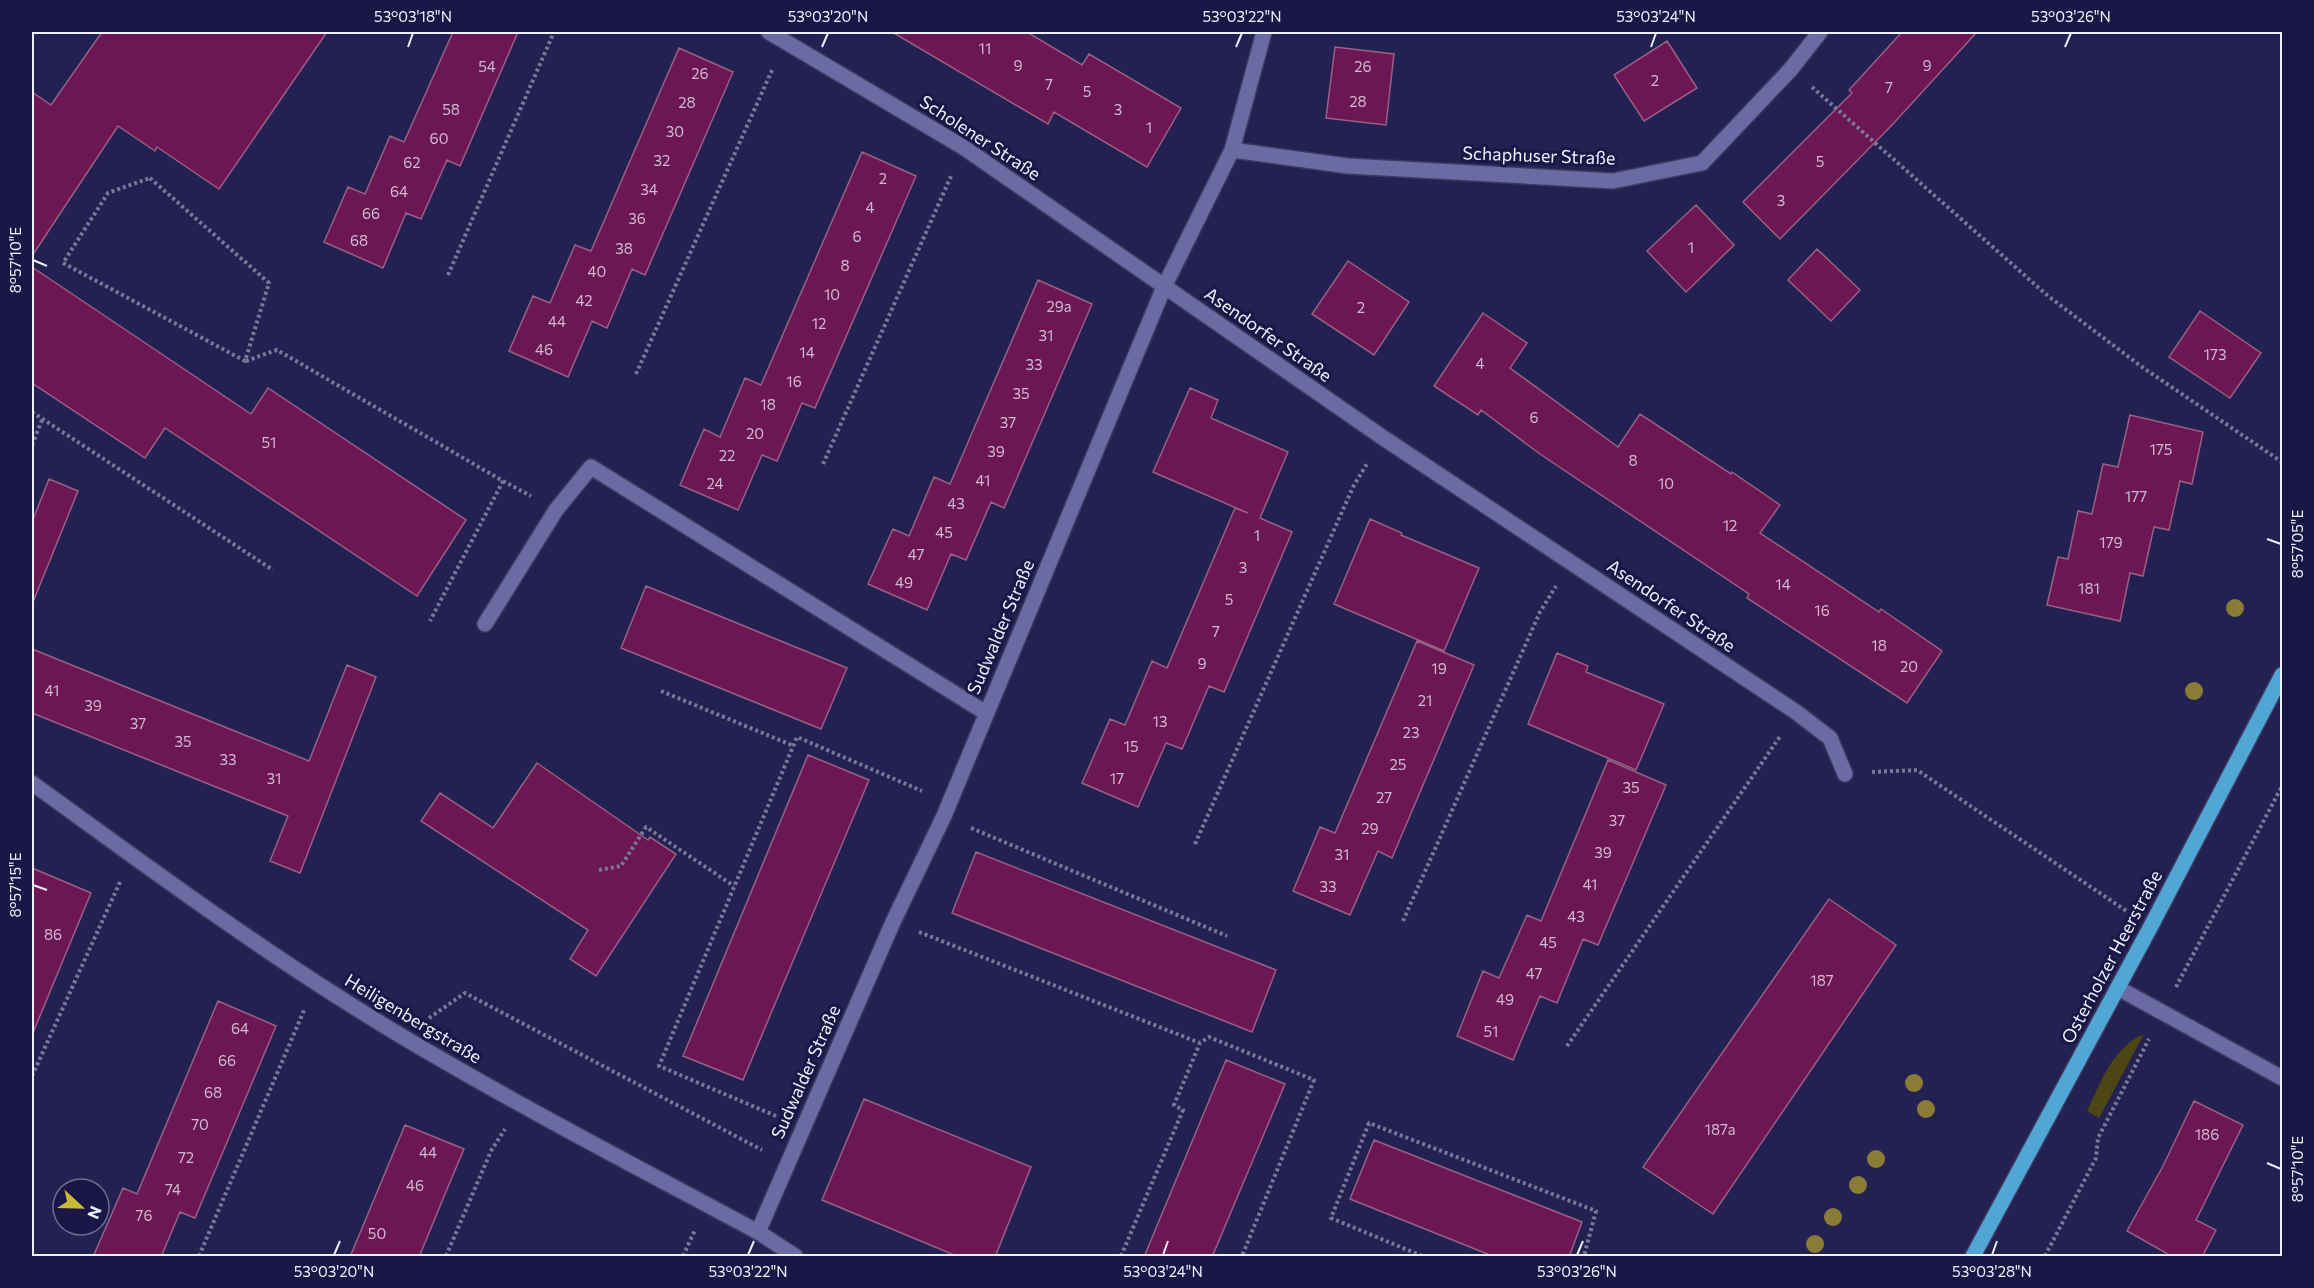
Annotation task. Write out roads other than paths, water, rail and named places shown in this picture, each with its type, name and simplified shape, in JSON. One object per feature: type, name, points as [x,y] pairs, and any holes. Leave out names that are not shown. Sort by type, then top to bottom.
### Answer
[{"type":"main road","name":"Osterholzer Heerstraße","points":[[1973,1257],[2283,675]]},
{"type":"street","name":"Scholener Straße","points":[[769,32],[963,147],[1164,287]]},
{"type":"street","name":"Sudwalder Straße","points":[[758,1232],[893,922],[947,809],[1164,287],[1232,150],[1264,32]]},
{"type":"street","name":"Schaphuser Straße","points":[[1232,150],[1348,166],[1613,181],[1702,164],[1791,69],[1820,32]]},
{"type":"street","name":"Asendorfer Straße","points":[[1164,287],[1382,437],[1796,712],[1830,738],[1845,774]]},
{"type":"street","points":[[485,624],[556,510],[591,467],[986,713]]},
{"type":"street","name":"Heiligenbergstraße","points":[[32,783],[134,858],[316,983],[520,1105],[758,1232],[795,1257]]},
{"type":"street","points":[[2118,988],[2283,1078]]}]
